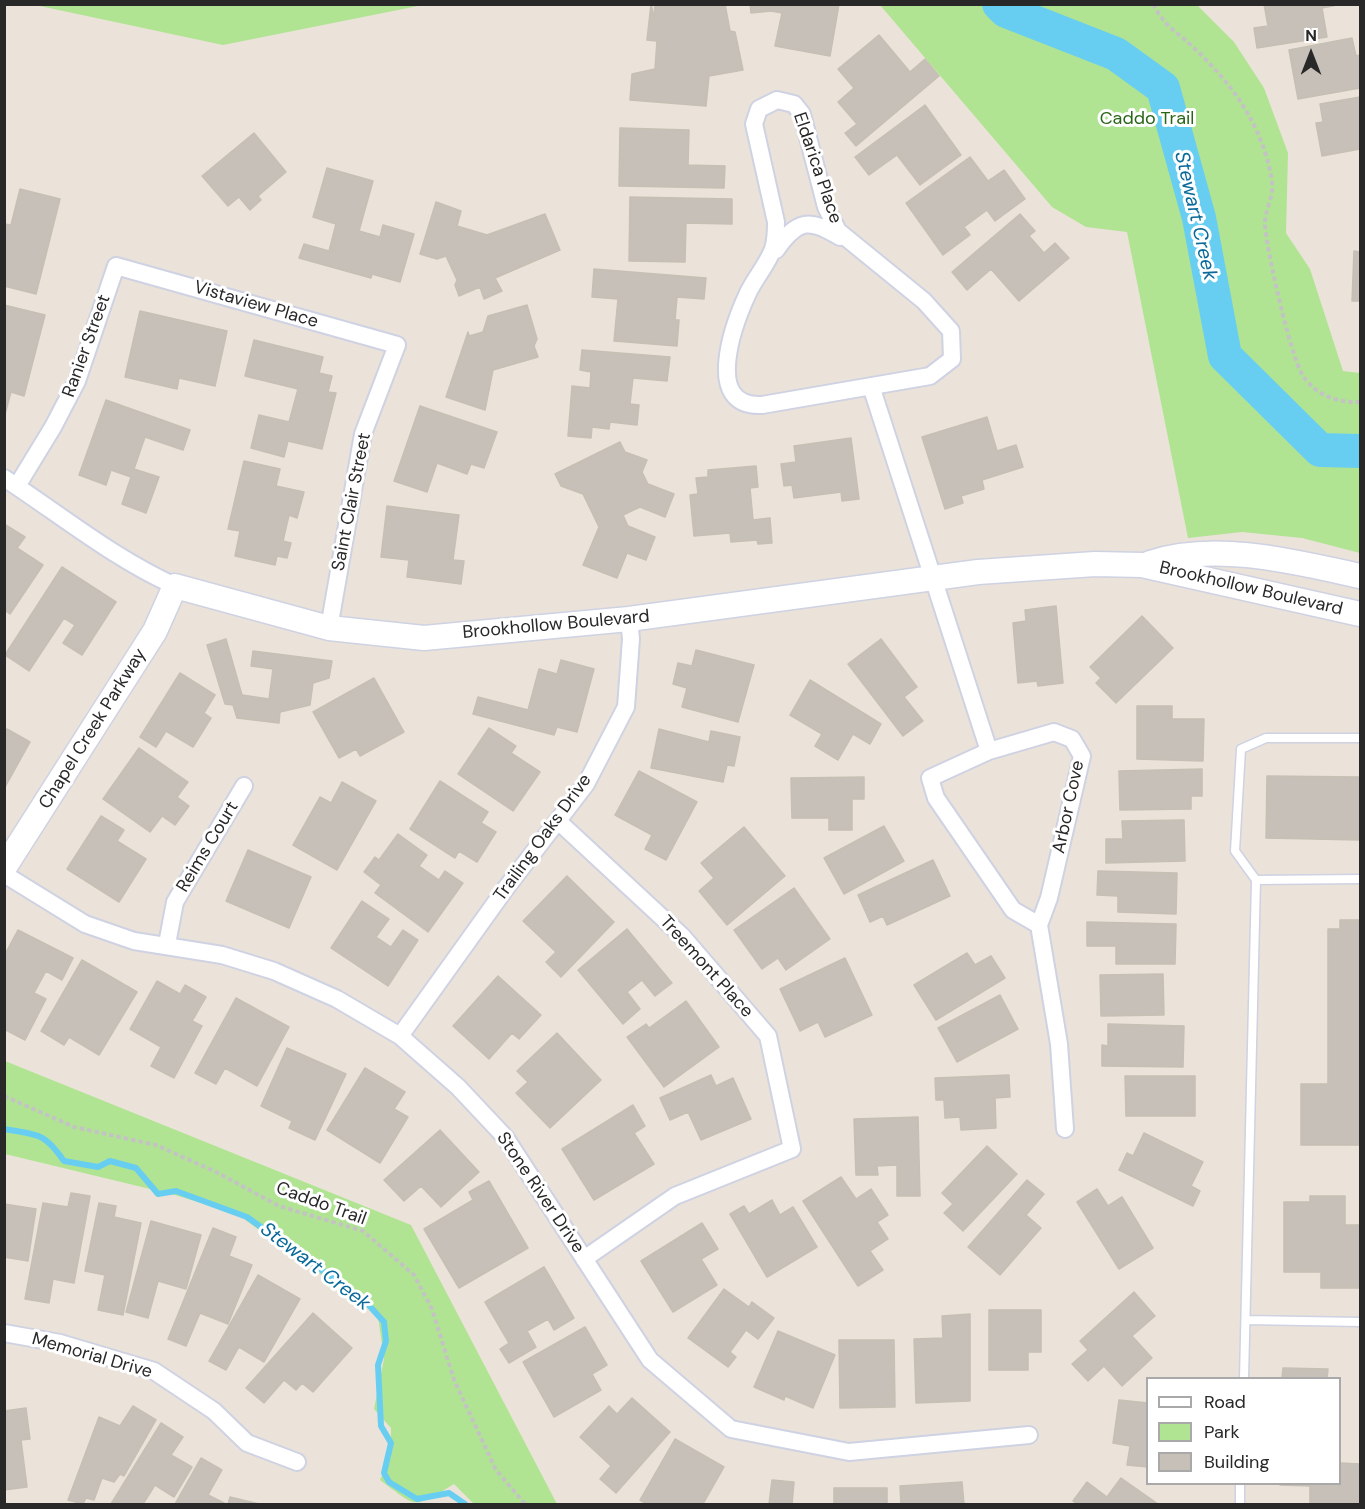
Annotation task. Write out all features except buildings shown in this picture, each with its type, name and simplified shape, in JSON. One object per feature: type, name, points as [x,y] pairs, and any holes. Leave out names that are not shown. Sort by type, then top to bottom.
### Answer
[{"type":"street","name":"Eldarica Place","points":[[765,265],[774,244],[776,222],[754,124],[759,109],[773,100],[789,101],[802,114],[828,213],[838,231],[924,301],[951,331],[952,359],[930,376],[762,405],[742,402],[732,393],[726,375],[734,332],[749,291],[765,265],[790,231],[801,225],[819,225],[855,246]]},
{"type":"street","name":"Vistaview Place","points":[[116,266],[397,345]]},
{"type":"street","name":"Ranier Street","points":[[10,482],[53,427],[77,381],[116,266]]},
{"type":"street","name":"Saint Clair Street","points":[[329,628],[363,434],[397,345]]},
{"type":"street","points":[[871,386],[989,751]]},
{"type":"street","name":"Brookhollow Boulevard","points":[[10,482],[146,573],[175,586],[329,628],[424,638],[629,619],[933,578],[1048,565],[1142,565],[1360,614]]},
{"type":"street","name":"Brookhollow Boulevard","points":[[1142,565],[1169,556],[1230,555],[1282,559],[1360,576]]},
{"type":"street","name":"Chapel Creek Parkway","points":[[4,868],[155,631],[175,586]]},
{"type":"street","name":"Trailing Oaks Drive","points":[[400,1036],[506,888],[586,784],[626,707],[631,639],[629,619]]},
{"type":"street","name":"Arbor Cove","points":[[1039,926],[1013,910],[936,798],[930,778],[989,751],[1054,732],[1072,739],[1082,756],[1049,898],[1039,926],[1059,1044],[1065,1129]]},
{"type":"street","name":"Reims Court","points":[[167,944],[175,902],[244,786]]},
{"type":"street","name":"Treemont Place","points":[[558,821],[682,936],[768,1036],[792,1149],[675,1196],[584,1259]]},
{"type":"street","name":"Stone River Drive","points":[[4,874],[85,924],[134,941],[167,944],[222,955],[274,971],[337,999],[400,1036],[458,1087],[505,1137],[650,1360],[731,1429],[849,1452],[1029,1435]]},
{"type":"street","name":"Memorial Drive","points":[[4,1333],[60,1343],[154,1371],[214,1411],[247,1443],[297,1462]]},
{"type":"lane","points":[[1244,1377],[1256,880],[1235,851],[1241,749],[1266,738],[1360,738]]},
{"type":"lane","points":[[1256,880],[1360,879]]},
{"type":"lane","points":[[1246,1320],[1360,1322]]},
{"type":"lane","points":[[1240,1485],[1240,1504]]},
{"type":"path","points":[[1153,4],[1163,23],[1191,45],[1222,76],[1248,114],[1261,146],[1272,184],[1265,223],[1293,351],[1302,375],[1321,394],[1342,402],[1360,402]]},
{"type":"path","name":"Caddo Trail","points":[[4,1096],[74,1127],[156,1145],[216,1172],[279,1206],[363,1231],[414,1275],[432,1309],[454,1380],[496,1470],[525,1504]]},
{"type":"green space","points":[[35,5],[423,5],[223,45]]},
{"type":"green space","name":"Caddo Trail","points":[[880,5],[1197,5],[1234,42],[1264,88],[1288,153],[1286,233],[1310,269],[1343,371],[1360,373],[1360,553],[1302,538],[1242,532],[1188,538],[1127,232],[1086,227],[1052,207]]},
{"type":"green space","points":[[5,1061],[411,1225],[557,1504],[474,1504],[454,1484],[430,1498],[416,1502],[409,1501],[380,1480],[391,1456],[391,1428],[374,1409],[384,1359],[378,1316],[237,1214],[175,1195],[5,1154]]},
{"type":"waterway","name":"Stewart Creek","points":[[999,4],[1006,11],[1116,54],[1163,88],[1199,218],[1225,356],[1320,450],[1360,451]]},
{"type":"waterway","name":"Stewart Creek","points":[[4,1129],[32,1134],[44,1139],[64,1161],[98,1167],[110,1161],[136,1168],[158,1194],[176,1191],[247,1217],[365,1301],[384,1322],[386,1341],[378,1365],[381,1426],[391,1443],[384,1473],[389,1482],[417,1499],[449,1493],[465,1504]]}]
